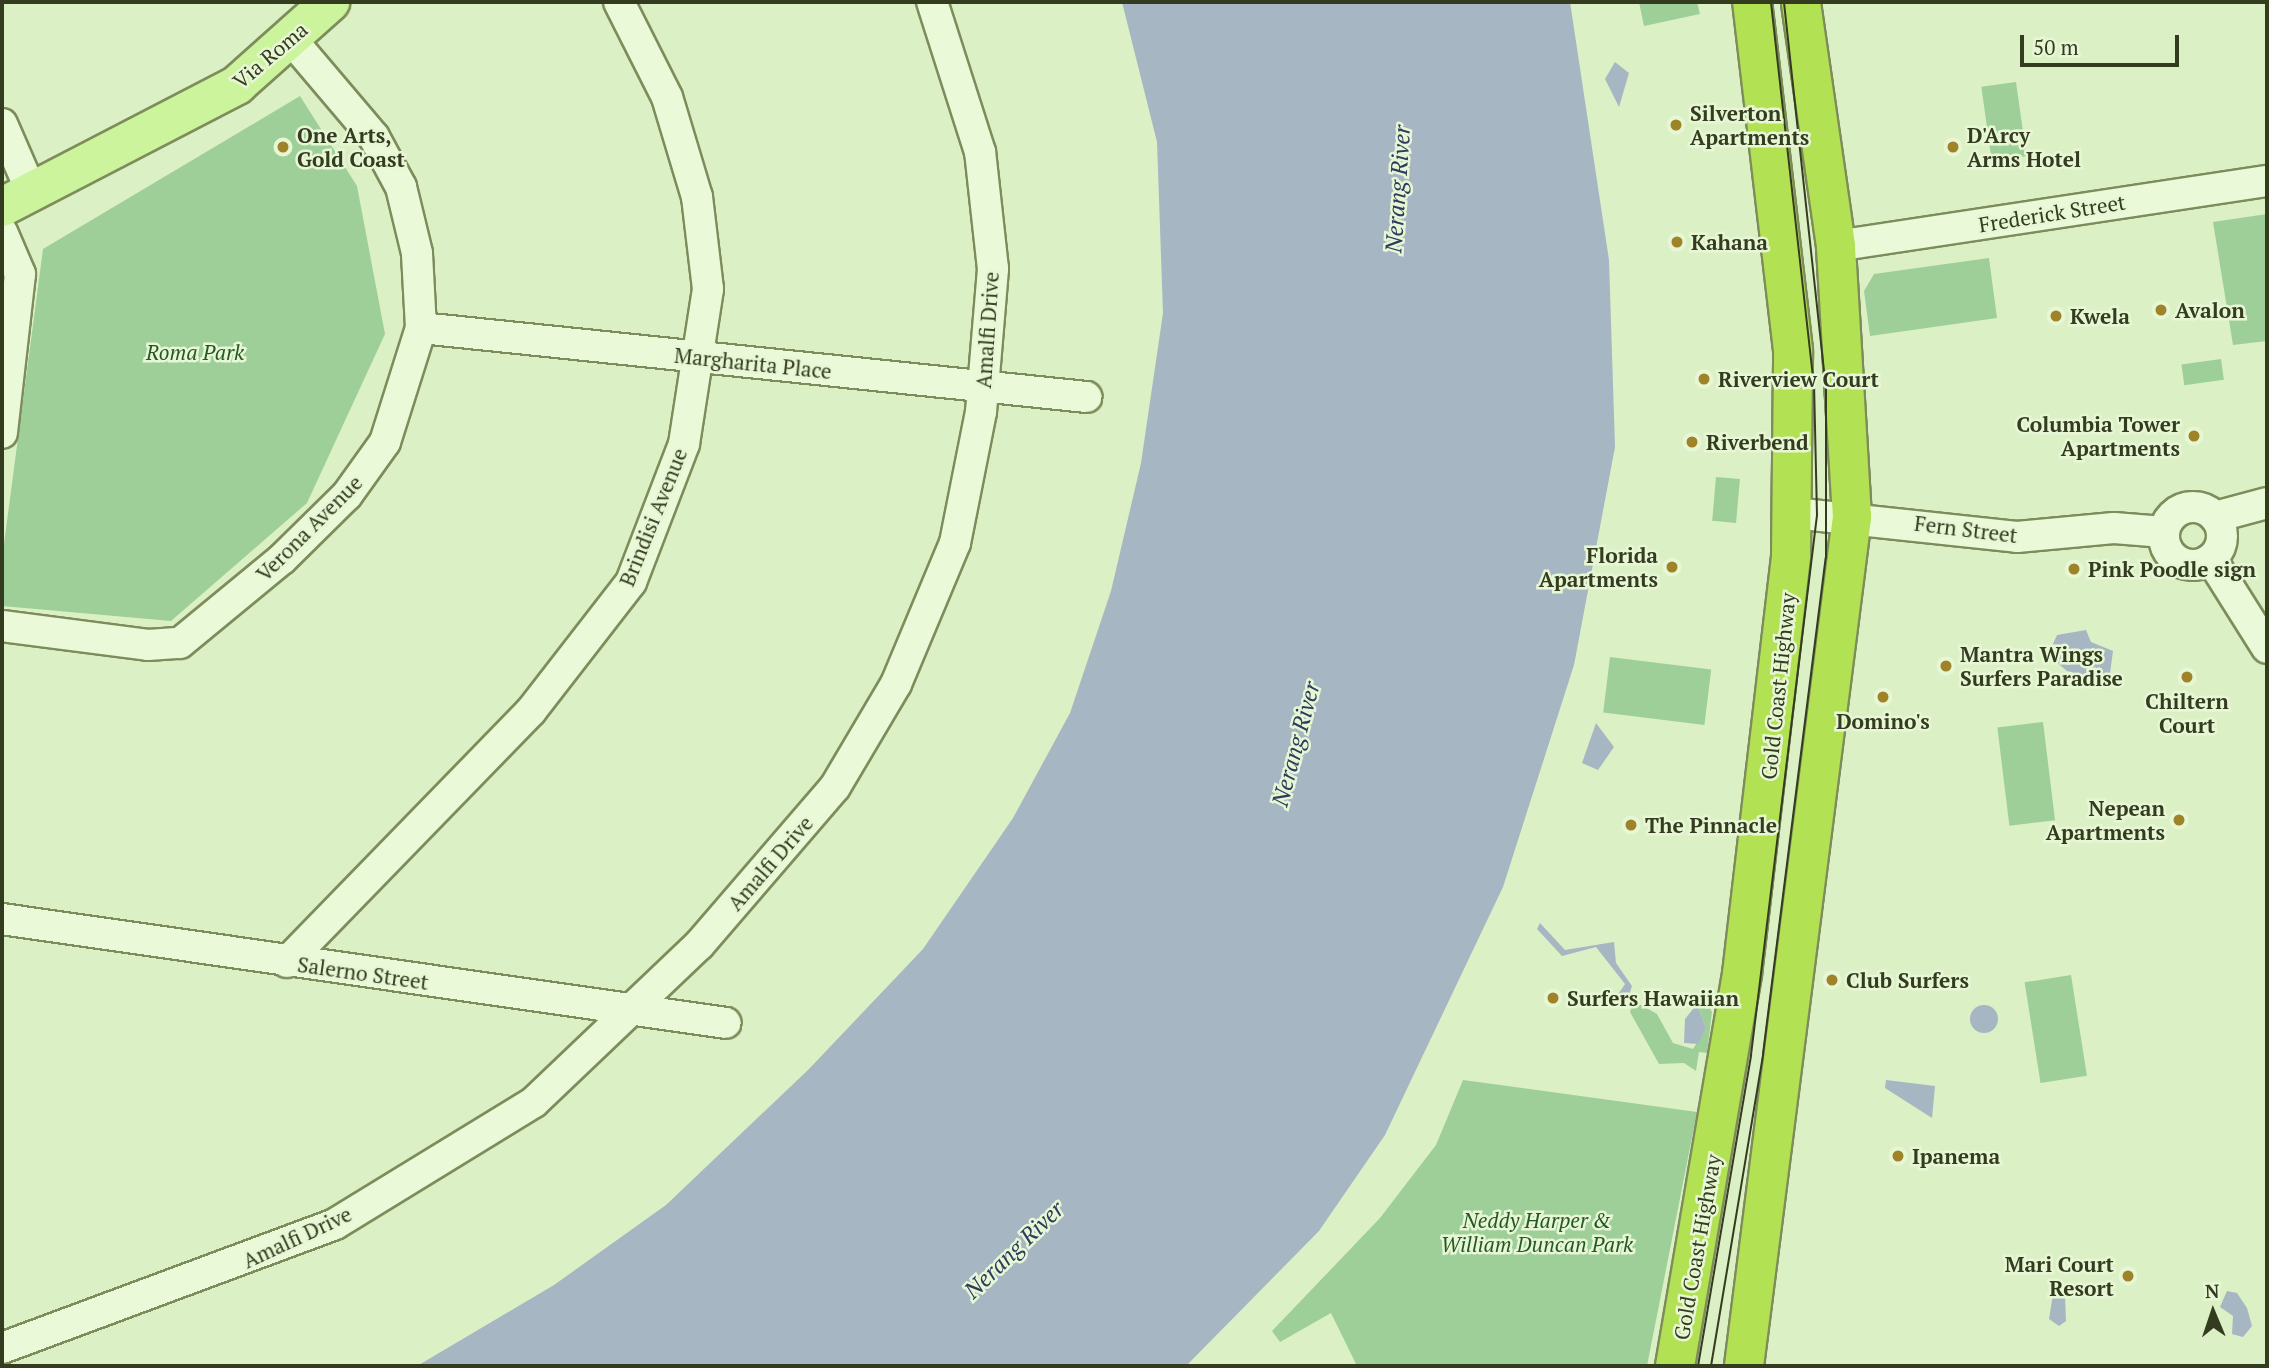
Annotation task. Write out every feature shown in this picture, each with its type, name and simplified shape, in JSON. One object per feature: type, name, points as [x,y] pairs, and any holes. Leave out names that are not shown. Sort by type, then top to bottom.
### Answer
[{"type":"highway","name":"Gold Coast Highway","points":[[1675,1366],[1744,961],[1784,649],[1793,513],[1793,350],[1752,2]]},
{"type":"highway","points":[[1744,1366],[1852,517],[1836,246],[1801,2]]},
{"type":"main road","name":"Via Roma","points":[[166,120],[205,76],[298,2]]},
{"type":"main road","name":"Via Roma","points":[[17,200],[237,85],[330,2]]},
{"type":"street","name":"Brindisi Avenue","points":[[287,962],[531,711],[631,582],[684,444],[708,289],[697,197],[667,97],[619,2]]},
{"type":"street","name":"Amalfi Drive","points":[[2,1348],[335,1224],[534,1102],[633,1011],[699,945],[835,787],[896,684],[955,543],[984,388],[993,269],[980,152],[932,2]]},
{"type":"street","name":"Verona Avenue","points":[[2,626],[148,645],[180,643],[347,495],[386,442],[421,328],[417,253],[401,187],[374,137],[291,39]]},
{"type":"street","points":[[2,124],[17,200]]},
{"type":"street","name":"Frederick Street","points":[[1836,246],[2267,181]]},
{"type":"street","points":[[2,232],[19,274],[2,433]]},
{"type":"street","name":"Margharita Place","points":[[421,328],[1086,397]]},
{"type":"street","points":[[2215,517],[2223,535],[2211,559],[2193,565],[2178,561],[2164,532],[2185,508],[2215,517],[2267,503]]},
{"type":"street","name":"Fern Street","points":[[1793,513],[1852,517],[2017,537],[2114,528],[2164,532]]},
{"type":"street","points":[[2211,559],[2267,648]]},
{"type":"street","name":"Salerno Street","points":[[2,919],[726,1023]]},
{"type":"green space","points":[[1639,2],[1697,2],[1700,14],[1644,26]]},
{"type":"green space","points":[[2016,82],[2026,156],[1992,161],[1981,87]]},
{"type":"green space","name":"Roma Park","points":[[300,96],[357,186],[385,334],[307,503],[171,621],[2,606],[2,559],[43,249]]},
{"type":"green space","points":[[2267,214],[2267,341],[2233,345],[2213,222]]},
{"type":"green space","points":[[1989,258],[1997,318],[1870,336],[1864,291],[1874,274]]},
{"type":"green space","points":[[2221,359],[2224,380],[2184,385],[2181,365]]},
{"type":"green space","points":[[1716,477],[1740,479],[1736,523],[1712,521]]},
{"type":"green space","points":[[1610,657],[1711,669],[1704,725],[1603,713]]},
{"type":"green space","points":[[2043,722],[2055,820],[2009,826],[1997,728]]},
{"type":"green space","points":[[2071,975],[2087,1076],[2041,1083],[2025,982]]},
{"type":"green space","points":[[1634,1001],[1657,1014],[1673,1043],[1693,1049],[1706,1028],[1697,1004],[1707,1003],[1712,1012],[1707,1053],[1699,1052],[1696,1071],[1684,1063],[1659,1064],[1630,1012]]},
{"type":"green space","name":"Neddy Harper & William Duncan Park","points":[[1463,1080],[1697,1112],[1647,1366],[1357,1366],[1331,1313],[1280,1342],[1272,1331],[1380,1218],[1436,1145]]},
{"type":"water","name":"Nerang River","points":[[1122,2],[1570,2],[1609,260],[1615,447],[1574,665],[1503,887],[1385,1135],[1319,1231],[1186,1366],[417,1366],[554,1285],[666,1205],[809,1069],[923,949],[1013,818],[1070,713],[1111,591],[1141,463],[1163,313],[1157,142]]},
{"type":"water","points":[[1615,62],[1629,73],[1619,107],[1605,79]]},
{"type":"water","points":[[2086,630],[2091,642],[2113,651],[2109,681],[2067,671],[2048,655],[2057,635]]},
{"type":"water","points":[[1596,723],[1614,747],[1598,770],[1582,763]]},
{"type":"water","points":[[1540,923],[1565,950],[1614,942],[1616,963],[1632,986],[1629,995],[1613,1002],[1625,984],[1596,947],[1562,956],[1537,929]]},
{"type":"water","points":[[1697,1004],[1706,1028],[1698,1044],[1684,1043],[1685,1019]]},
{"type":"water","points":[[1984,1005],[1994,1009],[1998,1019],[1994,1029],[1984,1033],[1974,1029],[1970,1019],[1974,1009]]},
{"type":"water","points":[[1886,1080],[1935,1086],[1932,1118],[1885,1088]]},
{"type":"water","points":[[2054,1288],[2065,1296],[2066,1321],[2059,1326],[2049,1319]]},
{"type":"water","points":[[2227,1291],[2237,1293],[2247,1308],[2252,1326],[2243,1337],[2232,1334],[2233,1316],[2220,1307]]},
{"type":"tram line","points":[[1698,1366],[1751,1055],[1817,515],[1814,386],[1771,2]]},
{"type":"tram line","points":[[1711,1366],[1763,1054],[1826,558],[1826,389],[1784,2]]},
{"type":"place","name":"Silverton Apartments","points":[[1676,125]]},
{"type":"place","name":"One Arts, Gold Coast","points":[[283,147]]},
{"type":"place","name":"D'Arcy Arms Hotel","points":[[1953,147]]},
{"type":"place","name":"Kahana","points":[[1677,242]]},
{"type":"place","name":"Avalon","points":[[2161,310]]},
{"type":"place","name":"Kwela","points":[[2056,316]]},
{"type":"place","name":"Riverview Court","points":[[1704,379]]},
{"type":"place","name":"Columbia Tower Apartments","points":[[2194,436]]},
{"type":"place","name":"Riverbend","points":[[1692,442]]},
{"type":"place","name":"Florida Apartments","points":[[1672,567]]},
{"type":"place","name":"Pink Poodle sign","points":[[2074,569]]},
{"type":"place","name":"Mantra Wings Surfers Paradise","points":[[1946,666]]},
{"type":"place","name":"Chiltern Court","points":[[2187,677]]},
{"type":"place","name":"Domino's","points":[[1883,697]]},
{"type":"place","name":"Nepean Apartments","points":[[2179,820]]},
{"type":"place","name":"The Pinnacle","points":[[1631,825]]},
{"type":"place","name":"Club Surfers","points":[[1832,980]]},
{"type":"place","name":"Surfers Hawaiian","points":[[1553,998]]},
{"type":"place","name":"Ipanema","points":[[1898,1156]]},
{"type":"place","name":"Mari Court Resort","points":[[2128,1276]]}]
